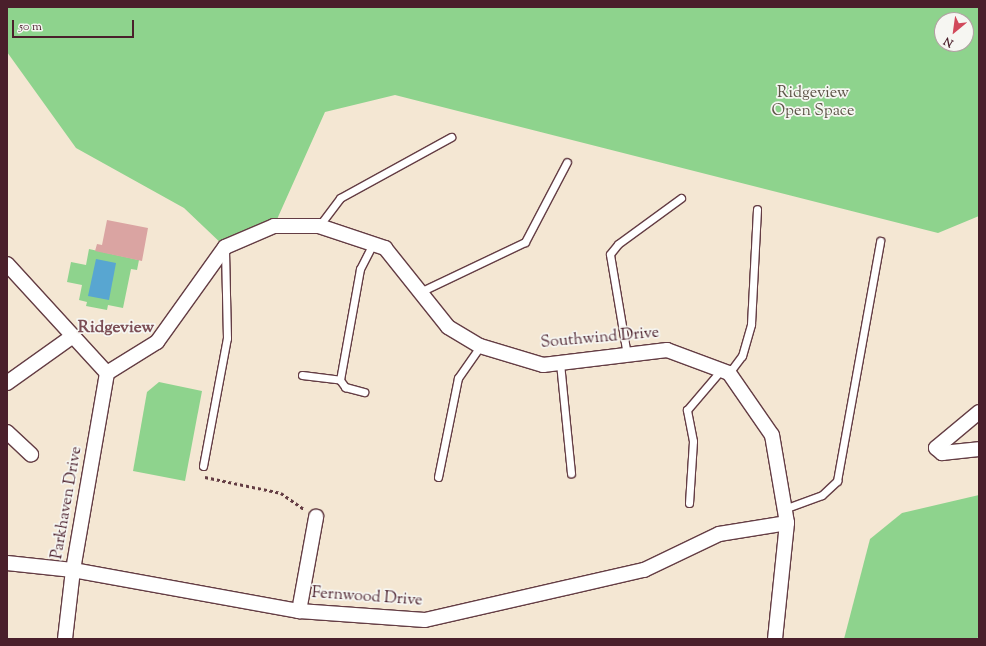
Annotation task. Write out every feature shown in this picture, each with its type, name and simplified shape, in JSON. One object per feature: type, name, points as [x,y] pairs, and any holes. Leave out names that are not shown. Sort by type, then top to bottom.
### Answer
[{"type":"street","name":"Southwind Drive","points":[[225,247],[274,226],[319,226],[385,248],[448,327],[480,346],[543,365],[667,350],[725,371]]},
{"type":"street","points":[[7,264],[107,373],[156,342],[225,247]]},
{"type":"street","points":[[7,383],[73,336]]},
{"type":"street","points":[[725,371],[772,435],[786,516],[775,639]]},
{"type":"street","name":"Parkhaven Drive","points":[[65,639],[73,570],[107,373]]},
{"type":"street","points":[[979,412],[936,448],[942,453],[979,449]]},
{"type":"street","points":[[7,432],[31,454]]},
{"type":"street","name":"Fernwood Drive","points":[[7,563],[73,570],[299,611],[425,620],[644,570],[719,534],[786,516]]},
{"type":"street","points":[[299,611],[316,517]]},
{"type":"lane","points":[[319,226],[340,198],[451,137]]},
{"type":"lane","points":[[420,292],[525,242],[567,162]]},
{"type":"lane","points":[[627,355],[610,254],[618,244],[681,198]]},
{"type":"lane","points":[[689,503],[693,441],[687,410],[725,371],[742,356],[751,324],[757,209]]},
{"type":"lane","points":[[786,516],[822,495],[837,482],[880,241]]},
{"type":"lane","points":[[364,392],[345,387],[340,380],[360,269],[373,244]]},
{"type":"lane","points":[[203,466],[227,338],[225,247]]},
{"type":"lane","points":[[438,477],[458,378],[480,346]]},
{"type":"lane","points":[[560,363],[571,473]]},
{"type":"lane","points":[[302,375],[340,380]]},
{"type":"path","points":[[203,466],[203,477],[280,494],[316,517]]},
{"type":"green space","name":"Ridgeview Open Space","points":[[7,7],[979,7],[979,216],[938,233],[395,95],[325,112],[274,226],[225,247],[184,208],[76,148],[7,52]]},
{"type":"green space","points":[[89,249],[139,260],[137,270],[131,269],[123,308],[108,305],[107,310],[86,306],[87,302],[79,300],[82,285],[67,282],[71,262],[86,265]]},
{"type":"green space","points":[[159,382],[202,391],[185,481],[133,471],[147,392]]},
{"type":"green space","points":[[979,495],[979,635],[977,639],[844,639],[870,539],[902,513]]},
{"type":"water","points":[[96,259],[116,263],[109,300],[88,296]]},
{"type":"building","points":[[107,220],[148,228],[142,261],[95,251],[97,244],[102,245]]},
{"type":"district","name":"Ridgeview","points":[[116,329]]}]
